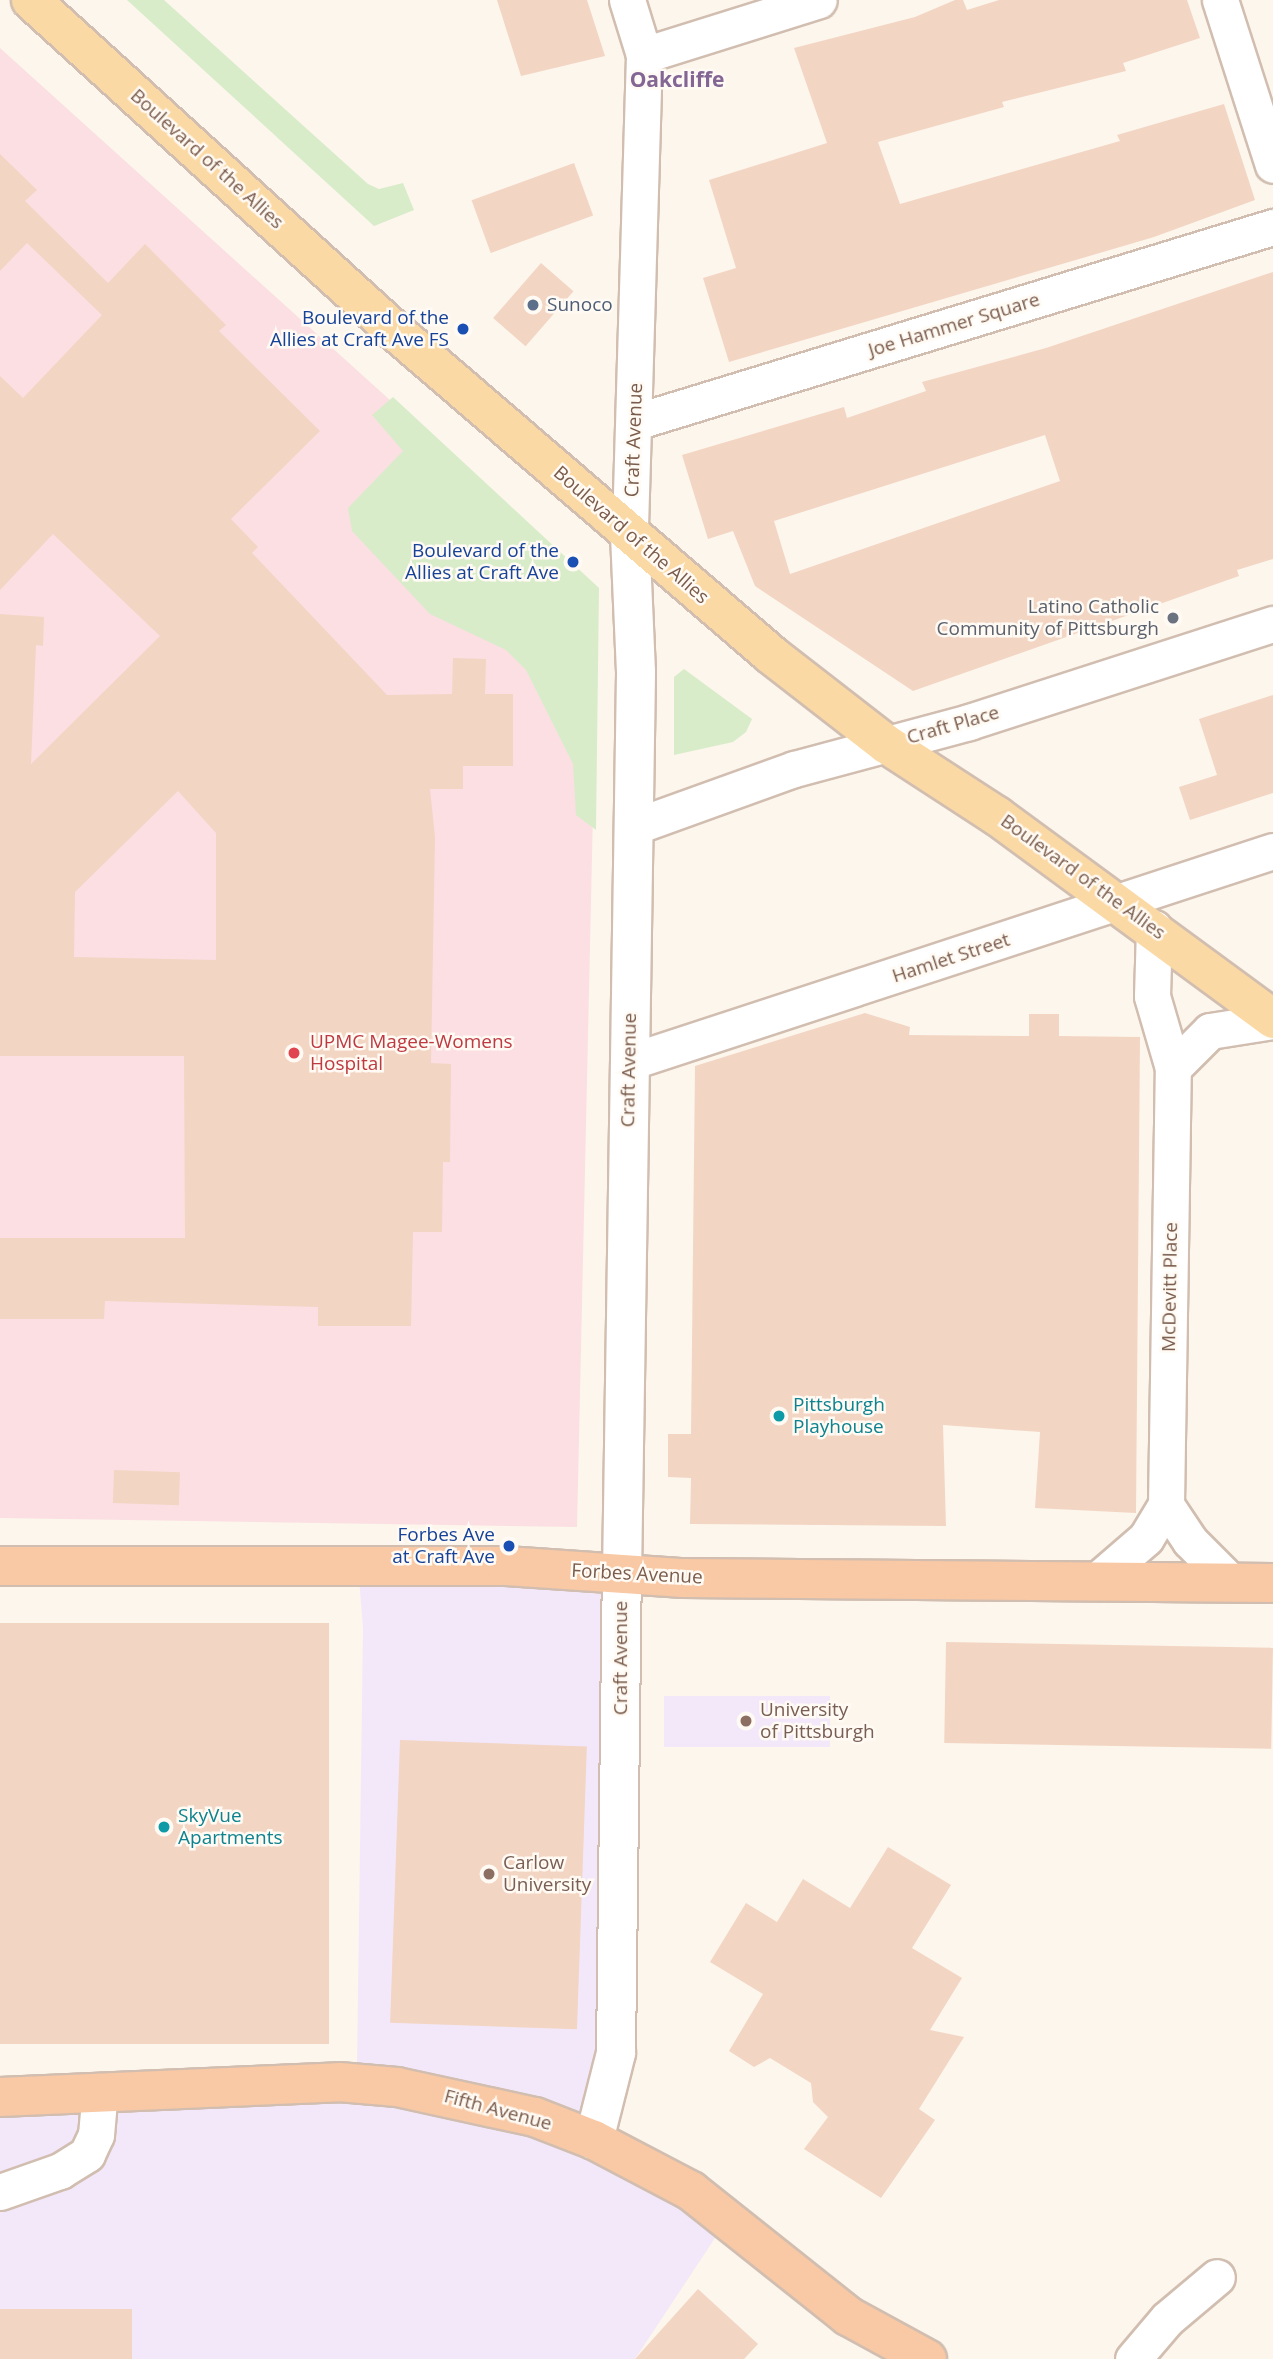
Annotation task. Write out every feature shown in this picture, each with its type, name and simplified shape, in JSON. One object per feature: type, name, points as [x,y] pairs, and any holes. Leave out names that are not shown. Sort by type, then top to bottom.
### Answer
[{"type":"highway","name":"Forbes Avenue","points":[[0,1566],[506,1566],[622,1575],[1273,1584]]},
{"type":"highway","name":"Fifth Avenue","points":[[0,2097],[99,2096],[339,2082],[459,2099],[535,2117],[594,2140],[691,2191],[848,2316],[927,2359]]},
{"type":"highway","points":[[848,2316],[889,2359]]},
{"type":"main road","name":"Boulevard of the Allies","points":[[31,0],[396,332],[630,535],[886,744],[1121,904],[1273,1020]]},
{"type":"main road","name":"Craft Avenue","points":[[594,2140],[617,2053],[636,672],[630,535]]},
{"type":"street","name":"Craft Avenue","points":[[626,0],[644,55],[630,535]]},
{"type":"street","points":[[644,55],[819,0]]},
{"type":"street","points":[[1220,0],[1273,165]]},
{"type":"street","name":"Joe Hammer Square","points":[[635,422],[1273,228]]},
{"type":"street","name":"Craft Place","points":[[632,827],[794,769],[886,744],[1273,624]]},
{"type":"street","name":"Hamlet Street","points":[[629,1062],[1121,904],[1273,851]]},
{"type":"street","name":"McDevitt Place","points":[[1154,928],[1152,996],[1173,1068],[1166,1506]]},
{"type":"street","points":[[1173,1068],[1210,1031],[1273,1020]]},
{"type":"street","points":[[1094,1582],[1146,1538],[1166,1506],[1190,1541],[1231,1582]]},
{"type":"street","points":[[0,2192],[60,2171],[87,2154],[96,2135],[99,2096]]},
{"type":"street","points":[[1133,2359],[1167,2319],[1217,2277]]},
{"type":"shaded area","name":"UPMC Magee-Womens Hospital","points":[[0,48],[598,588],[577,1527],[0,1518]]},
{"type":"shaded area","name":"Carlow University","points":[[358,1566],[622,1575],[594,2140],[727,2220],[635,2359],[0,2359],[0,2102],[189,2095],[357,2063],[363,1628]]},
{"type":"shaded area","name":"University of Pittsburgh","points":[[664,1696],[830,1696],[830,1747],[664,1747]]},
{"type":"green space","points":[[127,0],[164,0],[368,184],[379,189],[403,183],[414,210],[374,226]]},
{"type":"green space","points":[[393,397],[599,588],[596,830],[576,815],[573,764],[526,670],[506,650],[430,614],[352,531],[348,508],[403,451],[372,415]]},
{"type":"green space","points":[[684,669],[752,719],[746,732],[733,742],[674,755],[674,677]]},
{"type":"building","points":[[497,0],[587,0],[605,56],[521,76]]},
{"type":"building","points":[[955,0],[963,0],[967,10],[999,0],[1187,0],[1200,38],[1123,63],[1126,71],[1002,102],[1004,107],[878,142],[900,204],[1120,141],[1117,135],[1224,104],[1255,200],[1154,237],[729,362],[703,278],[736,268],[709,180],[827,143],[794,48],[915,17]]},
{"type":"building","points":[[0,154],[37,190],[25,201],[108,283],[145,244],[226,325],[219,331],[320,431],[231,519],[258,547],[252,553],[387,695],[452,694],[453,658],[486,659],[485,694],[513,694],[513,766],[463,766],[463,789],[430,789],[435,837],[431,1063],[451,1064],[450,1162],[443,1162],[442,1232],[413,1232],[411,1326],[318,1326],[318,1307],[105,1301],[104,1319],[0,1319],[0,1238],[185,1238],[184,1056],[0,1056],[0,614],[44,617],[43,646],[36,645],[31,764],[160,636],[53,534],[0,590],[0,376],[23,398],[102,315],[27,243],[0,271]],"holes":[[[178,791],[216,833],[216,960],[74,957],[75,892]]]},
{"type":"building","points":[[574,163],[593,216],[491,253],[472,200]]},
{"type":"building","name":"Sunoco","points":[[541,263],[573,291],[526,346],[493,318]]},
{"type":"building","points":[[1273,272],[1273,559],[1237,570],[1239,576],[913,691],[755,586],[733,531],[708,539],[682,455],[844,407],[847,418],[926,391],[922,382],[1046,348]],"holes":[[[1045,435],[1060,481],[790,574],[774,521]]]},
{"type":"building","points":[[1273,695],[1273,793],[1190,820],[1179,787],[1217,775],[1199,719]]},
{"type":"building","points":[[865,1013],[910,1027],[909,1035],[1029,1036],[1029,1014],[1059,1014],[1059,1036],[1140,1037],[1136,1513],[1035,1508],[1040,1432],[943,1425],[946,1526],[690,1524],[691,1478],[668,1477],[668,1434],[691,1434],[695,1066]]},
{"type":"building","points":[[114,1470],[180,1472],[179,1505],[113,1503]]},
{"type":"building","name":"SkyVue Apartments","points":[[0,1623],[329,1623],[329,2044],[0,2044]]},
{"type":"building","points":[[946,1642],[1273,1648],[1271,1749],[944,1743]]},
{"type":"building","points":[[400,1740],[587,1747],[577,2029],[390,2023]]},
{"type":"building","points":[[888,1847],[951,1885],[912,1948],[962,1978],[930,2030],[964,2037],[919,2109],[935,2120],[881,2198],[804,2149],[828,2117],[813,2102],[811,2083],[770,2058],[754,2067],[729,2051],[763,1994],[710,1962],[746,1903],[777,1922],[803,1879],[850,1908]]},
{"type":"building","points":[[698,2289],[758,2344],[744,2359],[635,2359]]},
{"type":"building","points":[[0,2309],[132,2309],[132,2359],[0,2359]]},
{"type":"place","name":"Sunoco","points":[[533,305]]},
{"type":"place","name":"Boulevard of the Allies at Craft Ave FS","points":[[463,329]]},
{"type":"place","name":"Boulevard of the Allies at Craft Ave","points":[[573,562]]},
{"type":"place","name":"Latino Catholic Community of Pittsburgh","points":[[1173,618]]},
{"type":"place","name":"UPMC Magee-Womens Hospital","points":[[294,1053]]},
{"type":"place","name":"Pittsburgh Playhouse","points":[[779,1416]]},
{"type":"place","name":"Forbes Ave at Craft Ave","points":[[509,1546]]},
{"type":"place","name":"University of Pittsburgh","points":[[746,1721]]},
{"type":"place","name":"SkyVue Apartments","points":[[164,1827]]},
{"type":"place","name":"Carlow University","points":[[489,1874]]},
{"type":"district","name":"Oakcliffe","points":[[677,79]]}]
